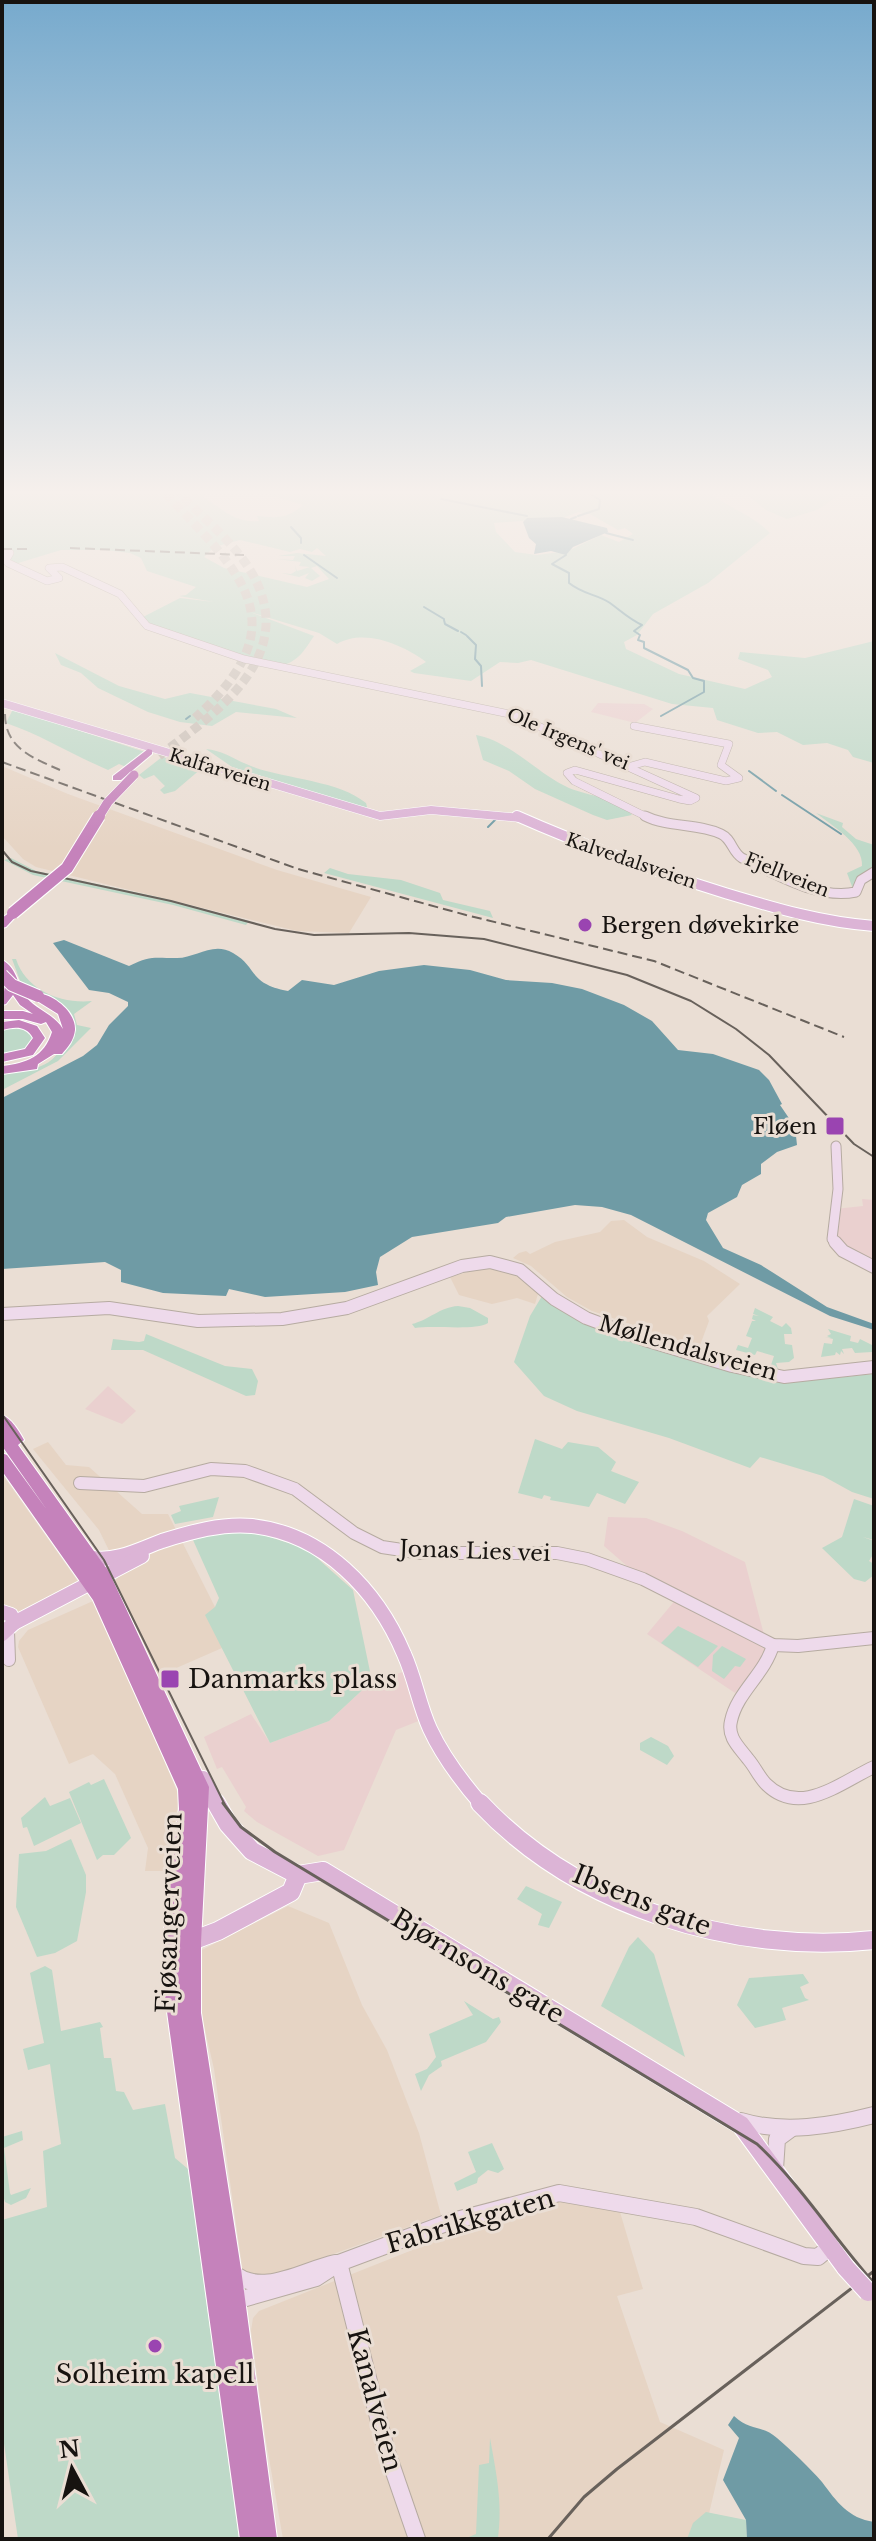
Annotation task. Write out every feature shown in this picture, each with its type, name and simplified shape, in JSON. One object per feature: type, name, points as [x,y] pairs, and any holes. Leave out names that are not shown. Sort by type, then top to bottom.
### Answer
[{"type":"highway","points":[[5,918],[60,867],[78,842],[103,795],[153,754]]},
{"type":"highway","points":[[5,918],[67,868],[103,808],[130,772]]},
{"type":"highway","points":[[2,963],[12,985],[62,1010],[69,1020],[70,1032],[65,1044],[54,1055],[25,1067],[2,1070]]},
{"type":"highway","points":[[2,1001],[11,991],[7,975]]},
{"type":"highway","points":[[7,975],[22,1001],[49,1018],[58,1032],[52,1050],[25,1067]]},
{"type":"highway","points":[[2,1015],[34,1017],[46,1024],[51,1036],[46,1047],[34,1056],[2,1061]]},
{"type":"highway","points":[[2,1026],[27,1025],[36,1031],[39,1038],[29,1052],[2,1061]]},
{"type":"highway","points":[[2,1421],[22,1448],[20,1459]]},
{"type":"highway","name":"Fjøsangerveien","points":[[2,1434],[93,1577],[191,1764],[200,1787],[201,1800],[174,1990],[265,2539]]},
{"type":"highway","name":"Fjøsangerveien","points":[[2,1459],[93,1577],[187,1789],[182,1943],[230,2269],[227,2303],[252,2539]]},
{"type":"main road","name":"Kalfarveien","points":[[2,702],[29,705],[53,718],[256,781],[388,817]]},
{"type":"main road","name":"Kalvedalsveien","points":[[388,817],[431,810],[515,815],[571,840],[673,877],[790,914],[830,923],[874,926]]},
{"type":"main road","name":"Ibsens gate","points":[[93,1577],[118,1558],[206,1527],[237,1524],[286,1533],[322,1550],[357,1582],[388,1625],[411,1670],[435,1739],[481,1804],[540,1854],[581,1878],[660,1913],[721,1932],[805,1944],[874,1940]]},
{"type":"main road","name":"Ibsens gate","points":[[93,1577],[143,1555],[153,1546]]},
{"type":"main road","points":[[7,1623],[86,1594],[93,1577]]},
{"type":"main road","points":[[7,1623],[65,1589],[93,1577]]},
{"type":"main road","name":"Bjørnsons gate","points":[[191,1764],[202,1776],[236,1835],[260,1857],[298,1875],[323,1871],[664,2080],[728,2115]]},
{"type":"main road","points":[[182,1943],[291,1892],[298,1875]]},
{"type":"main road","points":[[728,2115],[750,2134],[830,2247],[871,2296]]},
{"type":"street","name":"Ole Irgens' vei","points":[[135,612],[147,626],[244,659],[355,684],[405,690],[445,703],[495,709],[631,766],[691,793],[695,799],[687,801],[664,796],[580,771],[570,771],[566,775],[655,821]]},
{"type":"street","points":[[631,766],[645,762],[726,781],[736,781],[738,776],[721,765],[729,744],[634,726]]},
{"type":"street","name":"Fjellveien","points":[[655,821],[720,833],[729,839],[736,854],[742,858],[837,895],[855,893],[861,880],[874,872]]},
{"type":"street","points":[[836,1146],[838,1189],[832,1239],[843,1251],[874,1267]]},
{"type":"street","name":"Møllendalsveien","points":[[2,1314],[109,1308],[198,1321],[282,1319],[347,1308],[462,1266],[490,1262],[520,1270],[554,1299],[586,1318],[645,1340],[732,1366],[784,1377],[874,1367]]},
{"type":"street","name":"Jonas Lies vei","points":[[80,1483],[151,1485],[209,1468],[253,1473],[269,1477],[311,1499],[351,1530],[383,1548],[423,1552],[520,1550],[600,1562],[666,1588],[773,1645],[798,1646],[874,1638]]},
{"type":"street","points":[[4,1659],[7,1623]]},
{"type":"street","points":[[773,1645],[768,1664],[732,1714],[730,1730],[733,1741],[767,1785],[785,1796],[819,1797],[874,1767]]},
{"type":"street","name":"Bjørnsons gate","points":[[728,2115],[753,2125],[802,2126],[835,2125],[874,2115]]},
{"type":"street","points":[[775,2170],[773,2150],[778,2137],[786,2130],[802,2126]]},
{"type":"street","name":"Fabrikkgaten","points":[[230,2269],[244,2284],[259,2285],[318,2266],[339,2263],[452,2221],[549,2194],[563,2193],[696,2217],[804,2256],[818,2257],[830,2247]]},
{"type":"street","name":"Fabrikkgaten","points":[[227,2303],[316,2278],[339,2263]]},
{"type":"street","name":"Kanalveien","points":[[339,2263],[386,2449],[417,2538]]},
{"type":"shaded area","points":[[598,703],[644,704],[653,709],[635,723],[591,712]]},
{"type":"shaded area","points":[[2,766],[68,794],[277,870],[371,897],[349,933],[297,931],[36,867],[23,859],[2,836]]},
{"type":"shaded area","points":[[862,1199],[874,1200],[874,1267],[831,1236],[835,1209],[863,1206]]},
{"type":"shaded area","points":[[624,1220],[647,1237],[704,1261],[740,1284],[707,1316],[709,1321],[699,1348],[592,1311],[567,1297],[531,1266],[513,1258],[519,1253],[526,1251],[530,1254],[555,1242],[600,1232],[611,1221]]},
{"type":"shaded area","points":[[485,1267],[522,1276],[538,1294],[535,1304],[517,1298],[492,1304],[459,1295],[450,1277]]},
{"type":"shaded area","points":[[108,1386],[136,1411],[122,1424],[85,1409]]},
{"type":"shaded area","points":[[48,1442],[66,1465],[89,1467],[142,1514],[168,1514],[215,1607],[222,1648],[133,1687],[179,1796],[168,1871],[145,1871],[148,1848],[115,1774],[93,1754],[69,1764],[18,1647],[28,1630],[93,1601],[121,1575],[99,1530],[33,1449]]},
{"type":"shaded area","points":[[2,1474],[84,1590],[2,1623]]},
{"type":"shaded area","points":[[608,1517],[646,1518],[682,1531],[745,1562],[768,1650],[735,1693],[647,1634],[682,1592],[627,1566],[604,1546]]},
{"type":"shaded area","points":[[403,1672],[421,1720],[396,1730],[344,1850],[318,1856],[257,1822],[244,1811],[246,1807],[222,1767],[217,1769],[204,1737],[251,1714],[270,1743],[329,1721],[372,1681]]},
{"type":"shaded area","points":[[288,1906],[329,1923],[362,2005],[387,2050],[419,2133],[441,2215],[259,2281],[243,2273],[214,2069],[198,1999],[200,1951]]},
{"type":"shaded area","points":[[568,2197],[620,2212],[643,2289],[617,2296],[660,2422],[724,2450],[703,2539],[283,2539],[265,2435],[251,2331],[253,2318],[259,2311],[435,2241]]},
{"type":"green space","points":[[154,612],[657,612],[637,635],[624,642],[626,649],[679,674],[745,689],[772,677],[768,670],[738,659],[740,652],[805,658],[874,641],[874,763],[853,757],[848,750],[827,743],[803,745],[777,732],[758,733],[717,720],[713,708],[672,704],[531,660],[500,662],[471,681],[414,673],[410,671],[426,662],[395,645],[371,638],[348,639],[337,644],[319,633],[250,612],[314,636],[301,654],[283,665],[258,661],[192,639],[144,621],[143,617]]},
{"type":"green space","points":[[55,653],[119,686],[165,699],[190,693],[276,709],[297,718],[236,712],[212,726],[180,722],[148,712],[98,688],[81,673],[61,665]]},
{"type":"green space","points":[[13,709],[145,752],[126,767],[119,764],[108,770],[6,723]]},
{"type":"green space","points":[[476,735],[501,744],[569,788],[611,801],[632,815],[607,820],[535,789],[509,771],[483,760]]},
{"type":"green space","points":[[206,749],[264,770],[341,789],[366,803],[368,811],[235,769]]},
{"type":"green space","points":[[162,757],[202,768],[175,791],[164,794],[160,790],[165,786],[154,775],[144,779],[139,775]]},
{"type":"green space","points":[[816,813],[843,823],[842,827],[856,839],[874,845],[874,870],[856,879],[853,889],[847,873],[862,866],[858,850]]},
{"type":"green space","points":[[11,858],[36,871],[162,898],[249,921],[246,925],[173,905],[33,875],[4,860]]},
{"type":"green space","points":[[330,868],[348,874],[401,880],[440,893],[443,900],[490,911],[493,918],[324,873]]},
{"type":"green space","points":[[12,959],[16,959],[36,987],[46,993],[68,1000],[92,1001],[74,1014],[77,1025],[91,1028],[58,1061],[2,1090],[2,1072],[30,1070],[48,1062],[62,1047],[74,1023],[59,1002],[22,986]]},
{"type":"green space","points":[[22,1026],[36,1037],[30,1048],[2,1056],[2,1028]]},
{"type":"green space","points":[[542,1296],[649,1346],[778,1383],[874,1374],[874,1499],[852,1492],[823,1476],[760,1457],[750,1468],[669,1438],[577,1411],[544,1396],[514,1362],[530,1316]]},
{"type":"green space","points":[[458,1306],[470,1308],[488,1318],[488,1323],[474,1327],[415,1328],[412,1324],[446,1309]]},
{"type":"green space","points":[[755,1308],[773,1317],[770,1321],[782,1327],[786,1323],[791,1328],[792,1334],[784,1334],[785,1344],[792,1345],[794,1358],[789,1362],[776,1363],[778,1369],[770,1368],[774,1356],[736,1350],[738,1345],[748,1348],[752,1338],[746,1336],[752,1321],[756,1321],[752,1319],[753,1315],[759,1316],[753,1314]]},
{"type":"green space","points":[[828,1329],[851,1336],[850,1341],[858,1343],[860,1339],[874,1346],[872,1352],[855,1353],[852,1348],[842,1349],[844,1354],[841,1351],[840,1355],[836,1352],[835,1355],[821,1357],[824,1343],[832,1344],[833,1339],[825,1337],[831,1338],[827,1336],[831,1334]]},
{"type":"green space","points":[[146,1334],[225,1366],[252,1369],[258,1381],[255,1395],[246,1396],[143,1350],[111,1350],[113,1339],[139,1342],[144,1341]]},
{"type":"green space","points":[[535,1439],[562,1449],[568,1442],[598,1447],[616,1462],[611,1471],[639,1482],[625,1504],[597,1493],[589,1507],[550,1500],[551,1497],[544,1495],[542,1499],[518,1493]]},
{"type":"green space","points":[[219,1497],[213,1517],[175,1524],[171,1515],[181,1511],[179,1506]]},
{"type":"green space","points":[[854,1499],[874,1506],[874,1540],[863,1537],[874,1541],[874,1553],[869,1561],[874,1564],[874,1575],[865,1582],[854,1579],[822,1548],[842,1537]]},
{"type":"green space","points":[[232,1531],[254,1532],[307,1549],[353,1590],[372,1681],[329,1721],[270,1743],[205,1615],[215,1607],[219,1598],[193,1540]]},
{"type":"green space","points":[[678,1626],[718,1646],[698,1667],[661,1643]]},
{"type":"green space","points":[[722,1646],[746,1659],[724,1679],[712,1671],[713,1655]]},
{"type":"green space","points":[[651,1737],[668,1746],[674,1756],[667,1765],[640,1750],[640,1743]]},
{"type":"green space","points":[[104,1779],[131,1838],[114,1855],[103,1855],[97,1860],[69,1792],[89,1782],[91,1785]]},
{"type":"green space","points":[[45,1797],[50,1806],[70,1798],[81,1823],[34,1846],[21,1818]]},
{"type":"green space","points":[[71,1839],[86,1875],[77,1941],[55,1953],[37,1957],[16,1907],[19,1854],[46,1851]]},
{"type":"green space","points":[[526,1886],[562,1902],[549,1928],[538,1925],[542,1914],[517,1899]]},
{"type":"green space","points":[[638,1937],[654,1954],[685,2057],[601,2006],[629,1947]]},
{"type":"green space","points":[[45,1966],[52,1970],[61,2031],[100,2022],[103,2027],[100,2028],[104,2058],[111,2058],[116,2091],[124,2092],[133,2110],[165,2104],[175,2158],[188,2169],[239,2539],[18,2539],[2,2430],[2,2220],[47,2207],[43,2151],[61,2144],[50,2064],[28,2070],[23,2049],[44,2043],[30,1973]]},
{"type":"green space","points":[[803,1974],[809,1983],[800,1987],[809,2000],[782,2008],[786,2020],[755,2028],[737,2005],[749,1978]]},
{"type":"green space","points":[[464,2001],[493,2019],[499,2017],[501,2022],[486,2042],[441,2061],[442,2066],[429,2075],[421,2091],[415,2074],[427,2069],[436,2057],[429,2034],[473,2015]]},
{"type":"green space","points":[[22,2131],[23,2140],[4,2148],[10,2193],[31,2188],[26,2198],[11,2205],[5,2202],[2,2192],[2,2137]]},
{"type":"green space","points":[[492,2143],[504,2169],[498,2173],[488,2170],[478,2178],[477,2183],[457,2191],[454,2183],[476,2172],[468,2152]]},
{"type":"green space","points":[[490,2438],[499,2500],[498,2538],[464,2539],[476,2534],[479,2465],[489,2463]]},
{"type":"green space","points":[[706,2512],[746,2520],[747,2539],[687,2539],[693,2523]]},
{"type":"water","points":[[64,940],[129,966],[148,959],[184,957],[212,949],[226,950],[241,958],[266,984],[288,991],[302,980],[334,985],[379,971],[424,965],[470,970],[506,980],[552,983],[582,989],[624,1005],[652,1021],[678,1050],[713,1054],[759,1070],[769,1080],[780,1105],[795,1127],[797,1145],[777,1152],[761,1164],[761,1174],[742,1185],[737,1197],[708,1213],[706,1220],[723,1248],[761,1265],[827,1307],[874,1324],[874,1330],[830,1316],[631,1215],[602,1207],[575,1205],[506,1217],[498,1223],[412,1237],[380,1257],[376,1272],[378,1285],[345,1292],[265,1297],[229,1289],[226,1296],[163,1293],[121,1282],[121,1270],[105,1262],[2,1269],[2,1098],[83,1056],[97,1045],[109,1025],[128,1006],[128,1002],[109,993],[89,990],[53,943]]},
{"type":"water","points":[[734,2416],[777,2438],[812,2471],[844,2508],[857,2517],[874,2522],[874,2539],[747,2539],[746,2520],[723,2480],[739,2438],[728,2425]]},
{"type":"waterway","points":[[432,612],[444,619]]},
{"type":"waterway","points":[[620,612],[642,625],[634,631],[640,635],[638,640],[644,642],[644,648],[688,670],[693,678],[704,681],[704,692],[661,716]]},
{"type":"waterway","points":[[444,620],[445,624],[458,631]]},
{"type":"waterway","points":[[461,632],[466,635]]},
{"type":"waterway","points":[[467,636],[476,645],[475,659],[481,666],[482,686]]},
{"type":"waterway","points":[[186,719],[190,716]]},
{"type":"waterway","points":[[749,771],[776,791]]},
{"type":"waterway","points":[[782,795],[841,834]]},
{"type":"waterway","points":[[488,827],[496,819]]},
{"type":"tunnel","points":[[195,718],[227,684],[245,654],[252,626],[250,612]]},
{"type":"tunnel","points":[[159,756],[204,721],[245,680],[258,657],[265,632],[264,612]]},
{"type":"tram line","points":[[2,850],[12,862],[31,871],[171,901],[275,929],[314,935],[409,933],[484,939],[627,975],[691,1001],[736,1029],[769,1055],[854,1144],[874,1157]]},
{"type":"tram line","points":[[2,1414],[104,1560],[225,1805]]},
{"type":"tram line","points":[[223,1803],[241,1827],[275,1852],[757,2144],[788,2177],[868,2276]]},
{"type":"tram line","points":[[868,2276],[874,2271]]},
{"type":"tram line","points":[[548,2539],[584,2497],[617,2469],[868,2276]]},
{"type":"tram line","points":[[868,2276],[874,2283]]},
{"type":"railway","points":[[5,714],[6,726],[15,743],[31,756],[60,770]]},
{"type":"railway","points":[[2,762],[298,869],[466,915],[654,961],[844,1037]]},
{"type":"place","name":"Bergen døvekirke","points":[[585,925]]},
{"type":"place","name":"Fløen","points":[[835,1126]]},
{"type":"place","name":"Danmarks plass","points":[[170,1679]]},
{"type":"place","name":"Solheim kapell","points":[[155,2346]]}]
